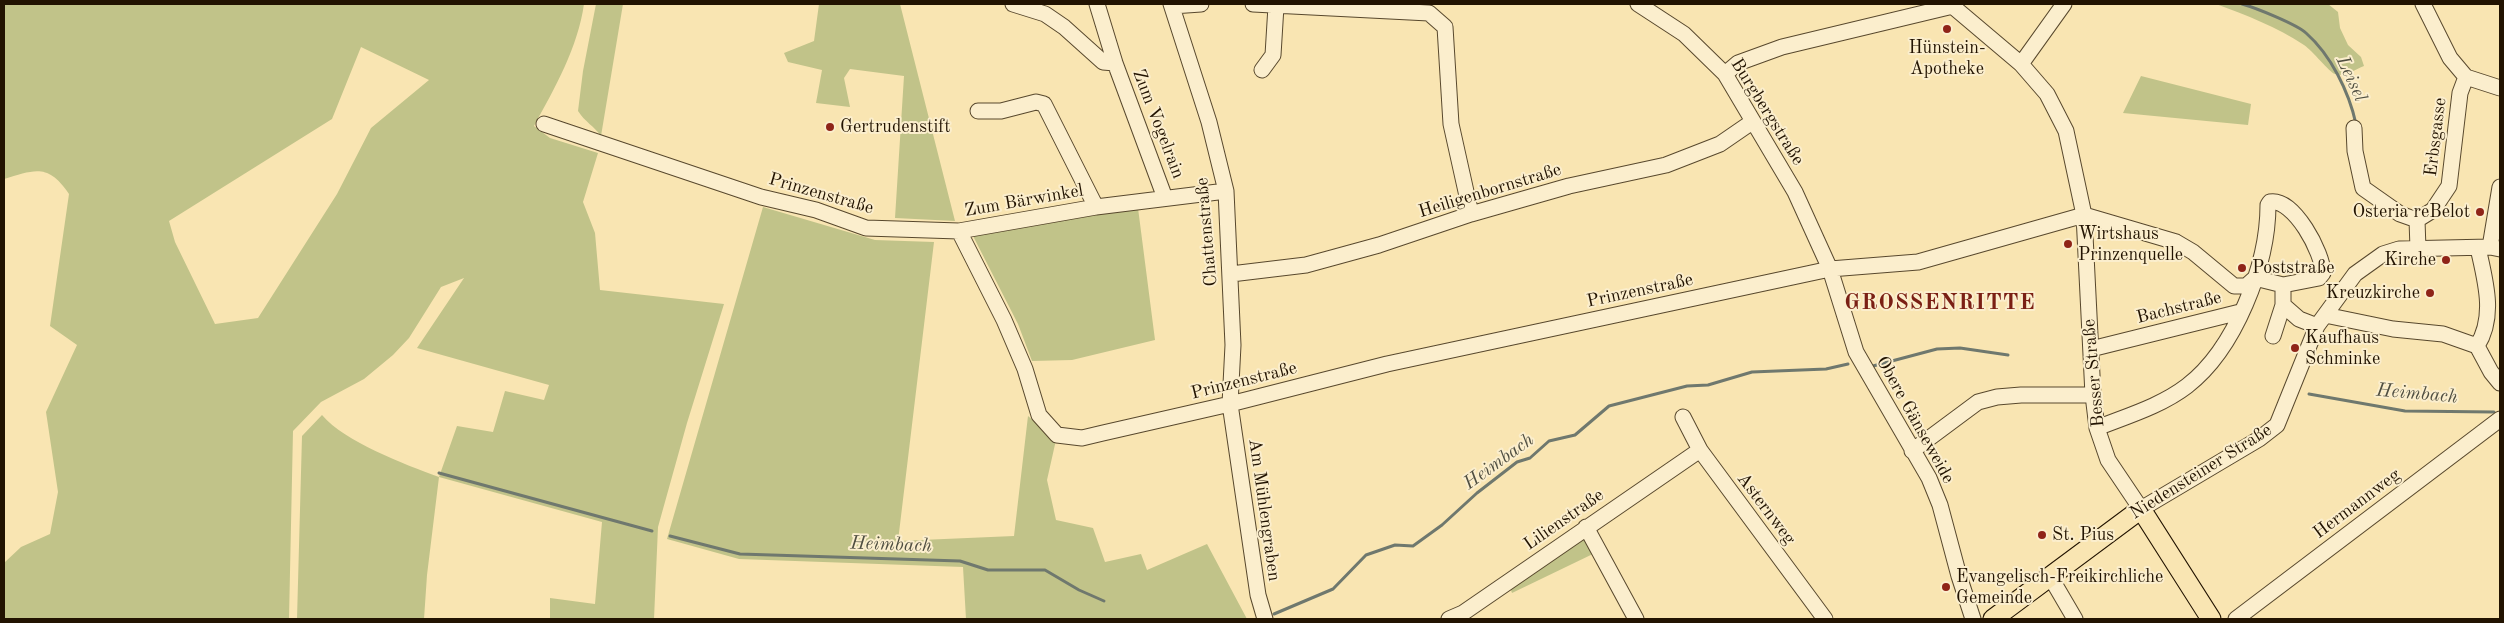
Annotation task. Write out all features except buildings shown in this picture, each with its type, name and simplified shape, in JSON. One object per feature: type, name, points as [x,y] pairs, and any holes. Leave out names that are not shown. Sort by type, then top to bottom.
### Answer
[{"type":"main road","name":"Niedensteiner Straße","points":[[1993,619],[2051,578],[2141,509]]},
{"type":"main road","name":"Besser Straße","points":[[2141,509],[2211,619]]},
{"type":"street","name":"Zum Vogelrain","points":[[1013,4],[1045,14],[1064,27],[1103,62],[1114,63]]},
{"type":"street","name":"Zum Vogelrain","points":[[1097,4],[1114,63],[1165,198]]},
{"type":"street","points":[[1171,5],[1201,4]]},
{"type":"street","points":[[1253,4],[1429,13],[1445,27],[1451,124],[1472,214]]},
{"type":"street","name":"Burgbergstraße","points":[[1638,4],[1684,34],[1725,74],[1752,122],[1796,192],[1830,269]]},
{"type":"street","points":[[2022,64],[2064,4]]},
{"type":"street","points":[[2423,4],[2450,58],[2466,76],[2500,88]]},
{"type":"street","name":"Chattenstraße","points":[[1171,5],[1209,122],[1226,191],[1233,345],[1230,404]]},
{"type":"street","points":[[1725,74],[1738,62],[1782,47],[1951,5]]},
{"type":"street","name":"Besser Straße","points":[[1951,5],[2022,64],[2047,94],[2066,131],[2084,216],[2093,395],[2097,428],[2108,460],[2141,509]]},
{"type":"street","points":[[1262,70],[1273,54],[1276,6]]},
{"type":"street","name":"Erbsgasse","points":[[2417,220],[2433,210],[2449,186],[2460,93],[2466,76]]},
{"type":"street","name":"Zum Bärwinkel","points":[[978,111],[1001,111],[1036,102],[1044,104],[1096,207]]},
{"type":"street","name":"Heiligenbornstraße","points":[[1231,274],[1306,265],[1380,245],[1472,214],[1569,186],[1666,165],[1720,144],[1752,122]]},
{"type":"street","name":"Prinzenstraße","points":[[544,124],[761,197],[816,210],[866,228],[959,231],[1004,320],[1024,369],[1039,415],[1056,435],[1082,438],[1230,404],[1387,364],[1830,269],[1918,262],[2084,216]]},
{"type":"street","points":[[2354,128],[2355,150],[2364,188],[2400,214],[2417,220],[2418,249]]},
{"type":"street","points":[[2477,346],[2484,330],[2490,248],[2500,188]]},
{"type":"street","name":"Zum Bärwinkel","points":[[959,231],[1096,207],[1226,191]]},
{"type":"street","points":[[2084,216],[2176,242],[2193,252],[2234,286],[2246,286],[2255,278],[2264,241],[2270,202],[2277,202],[2285,205],[2307,229],[2323,265],[2323,273],[2319,278],[2283,284],[2255,278]]},
{"type":"street","name":"Niedensteiner Straße","points":[[2141,509],[2259,439],[2277,425],[2321,320],[2355,274],[2369,262],[2383,254],[2399,249],[2490,248]]},
{"type":"street","name":"Obere Gänseweide","points":[[1830,269],[1856,352],[1929,478],[1940,505],[1973,619]]},
{"type":"street","name":"Bachstraße","points":[[2091,349],[2240,312],[2255,278]]},
{"type":"street","points":[[2273,336],[2283,305],[2283,284]]},
{"type":"street","points":[[2283,305],[2299,319],[2443,334],[2477,346],[2491,372],[2500,383]]},
{"type":"street","points":[[2097,428],[2169,397],[2187,386],[2216,358],[2230,336],[2240,312]]},
{"type":"street","points":[[1912,451],[1978,402],[1997,397],[2021,395],[2093,395]]},
{"type":"street","name":"Am Mühlengraben","points":[[1230,404],[1258,595],[1265,619]]},
{"type":"street","name":"Asternweg","points":[[1683,417],[1700,450],[1825,619]]},
{"type":"street","name":"Hermannweg","points":[[2236,619],[2500,419]]},
{"type":"street","name":"Lilienstraße","points":[[1459,617],[1586,527],[1700,450]]},
{"type":"street","points":[[1586,527],[1636,619]]},
{"type":"street","points":[[2051,578],[2076,619]]},
{"type":"green space","points":[[4,4],[584,4],[577,36],[571,51],[534,126],[550,138],[598,153],[583,202],[595,233],[600,290],[724,304],[687,423],[658,527],[654,619],[550,619],[550,598],[595,604],[602,522],[439,477],[457,426],[493,432],[505,391],[544,400],[549,385],[417,348],[464,278],[441,287],[409,338],[393,355],[364,379],[321,402],[293,431],[289,619],[4,619],[4,563],[21,547],[50,534],[58,492],[46,412],[77,345],[50,326],[69,194],[54,177],[47,173],[24,173],[4,179]],"holes":[[[361,47],[429,80],[371,128],[337,194],[258,318],[215,324],[175,242],[169,221],[332,119]]]},
{"type":"green space","points":[[596,4],[623,4],[601,136],[578,111],[583,71]]},
{"type":"green space","points":[[819,4],[900,4],[955,221],[895,218],[904,76],[850,69],[844,78],[850,107],[816,103],[822,70],[788,62],[784,53],[814,41]]},
{"type":"green space","points":[[2216,4],[2328,4],[2338,12],[2340,28],[2348,45],[2361,57],[2364,66],[2346,74],[2335,74],[2308,48],[2294,39],[2261,22]]},
{"type":"green space","points":[[2141,76],[2251,104],[2248,125],[2123,113]]},
{"type":"green space","points":[[763,207],[875,240],[934,242],[898,541],[1014,536],[1028,416],[1056,440],[1047,480],[1056,520],[1093,528],[1105,562],[1141,554],[1147,570],[1207,544],[1247,619],[966,619],[963,567],[739,559],[667,539]]},
{"type":"green space","points":[[1138,208],[1155,340],[1072,360],[1032,361],[1018,324],[972,234]]},
{"type":"green space","points":[[322,415],[332,425],[360,443],[393,459],[439,477],[427,575],[424,619],[297,619],[302,436]]},
{"type":"green space","points":[[1588,537],[1597,552],[1512,593],[1509,585],[1562,548]]},
{"type":"waterway","name":"Leisel","points":[[2242,4],[2294,25],[2315,42],[2338,75],[2349,99],[2356,124]]},
{"type":"waterway","name":"Heimbach","points":[[1873,366],[1937,349],[1960,348],[2008,355]]},
{"type":"waterway","name":"Heimbach","points":[[1274,614],[1333,589],[1366,555],[1395,545],[1413,546],[1442,525],[1477,493],[1517,462],[1530,458],[1549,441],[1575,435],[1609,406],[1687,386],[1708,385],[1752,372],[1826,369],[1848,364]]},
{"type":"waterway","name":"Heimbach","points":[[2309,394],[2405,411],[2494,412]]},
{"type":"waterway","name":"Heimbach","points":[[439,473],[652,531]]},
{"type":"waterway","name":"Heimbach","points":[[670,536],[740,554],[960,561],[988,570],[1045,570],[1079,590],[1104,601]]},
{"type":"place","name":"Hünstein- Apotheke","points":[[1947,29]]},
{"type":"place","name":"Gertrudenstift","points":[[830,127]]},
{"type":"place","name":"Osteria reBelot","points":[[2480,212]]},
{"type":"place","name":"Wirtshaus Prinzenquelle","points":[[2068,244]]},
{"type":"place","name":"Kirche","points":[[2446,260]]},
{"type":"place","name":"Poststraße","points":[[2242,268]]},
{"type":"place","name":"Kreuzkirche","points":[[2430,293]]},
{"type":"place","name":"Kaufhaus Schminke","points":[[2295,348]]},
{"type":"place","name":"St. Pius","points":[[2042,535]]},
{"type":"place","name":"Evangelisch-Freikirchliche Gemeinde","points":[[1946,587]]},
{"type":"district","name":"GROSSENRITTE","points":[[1940,303]]}]
